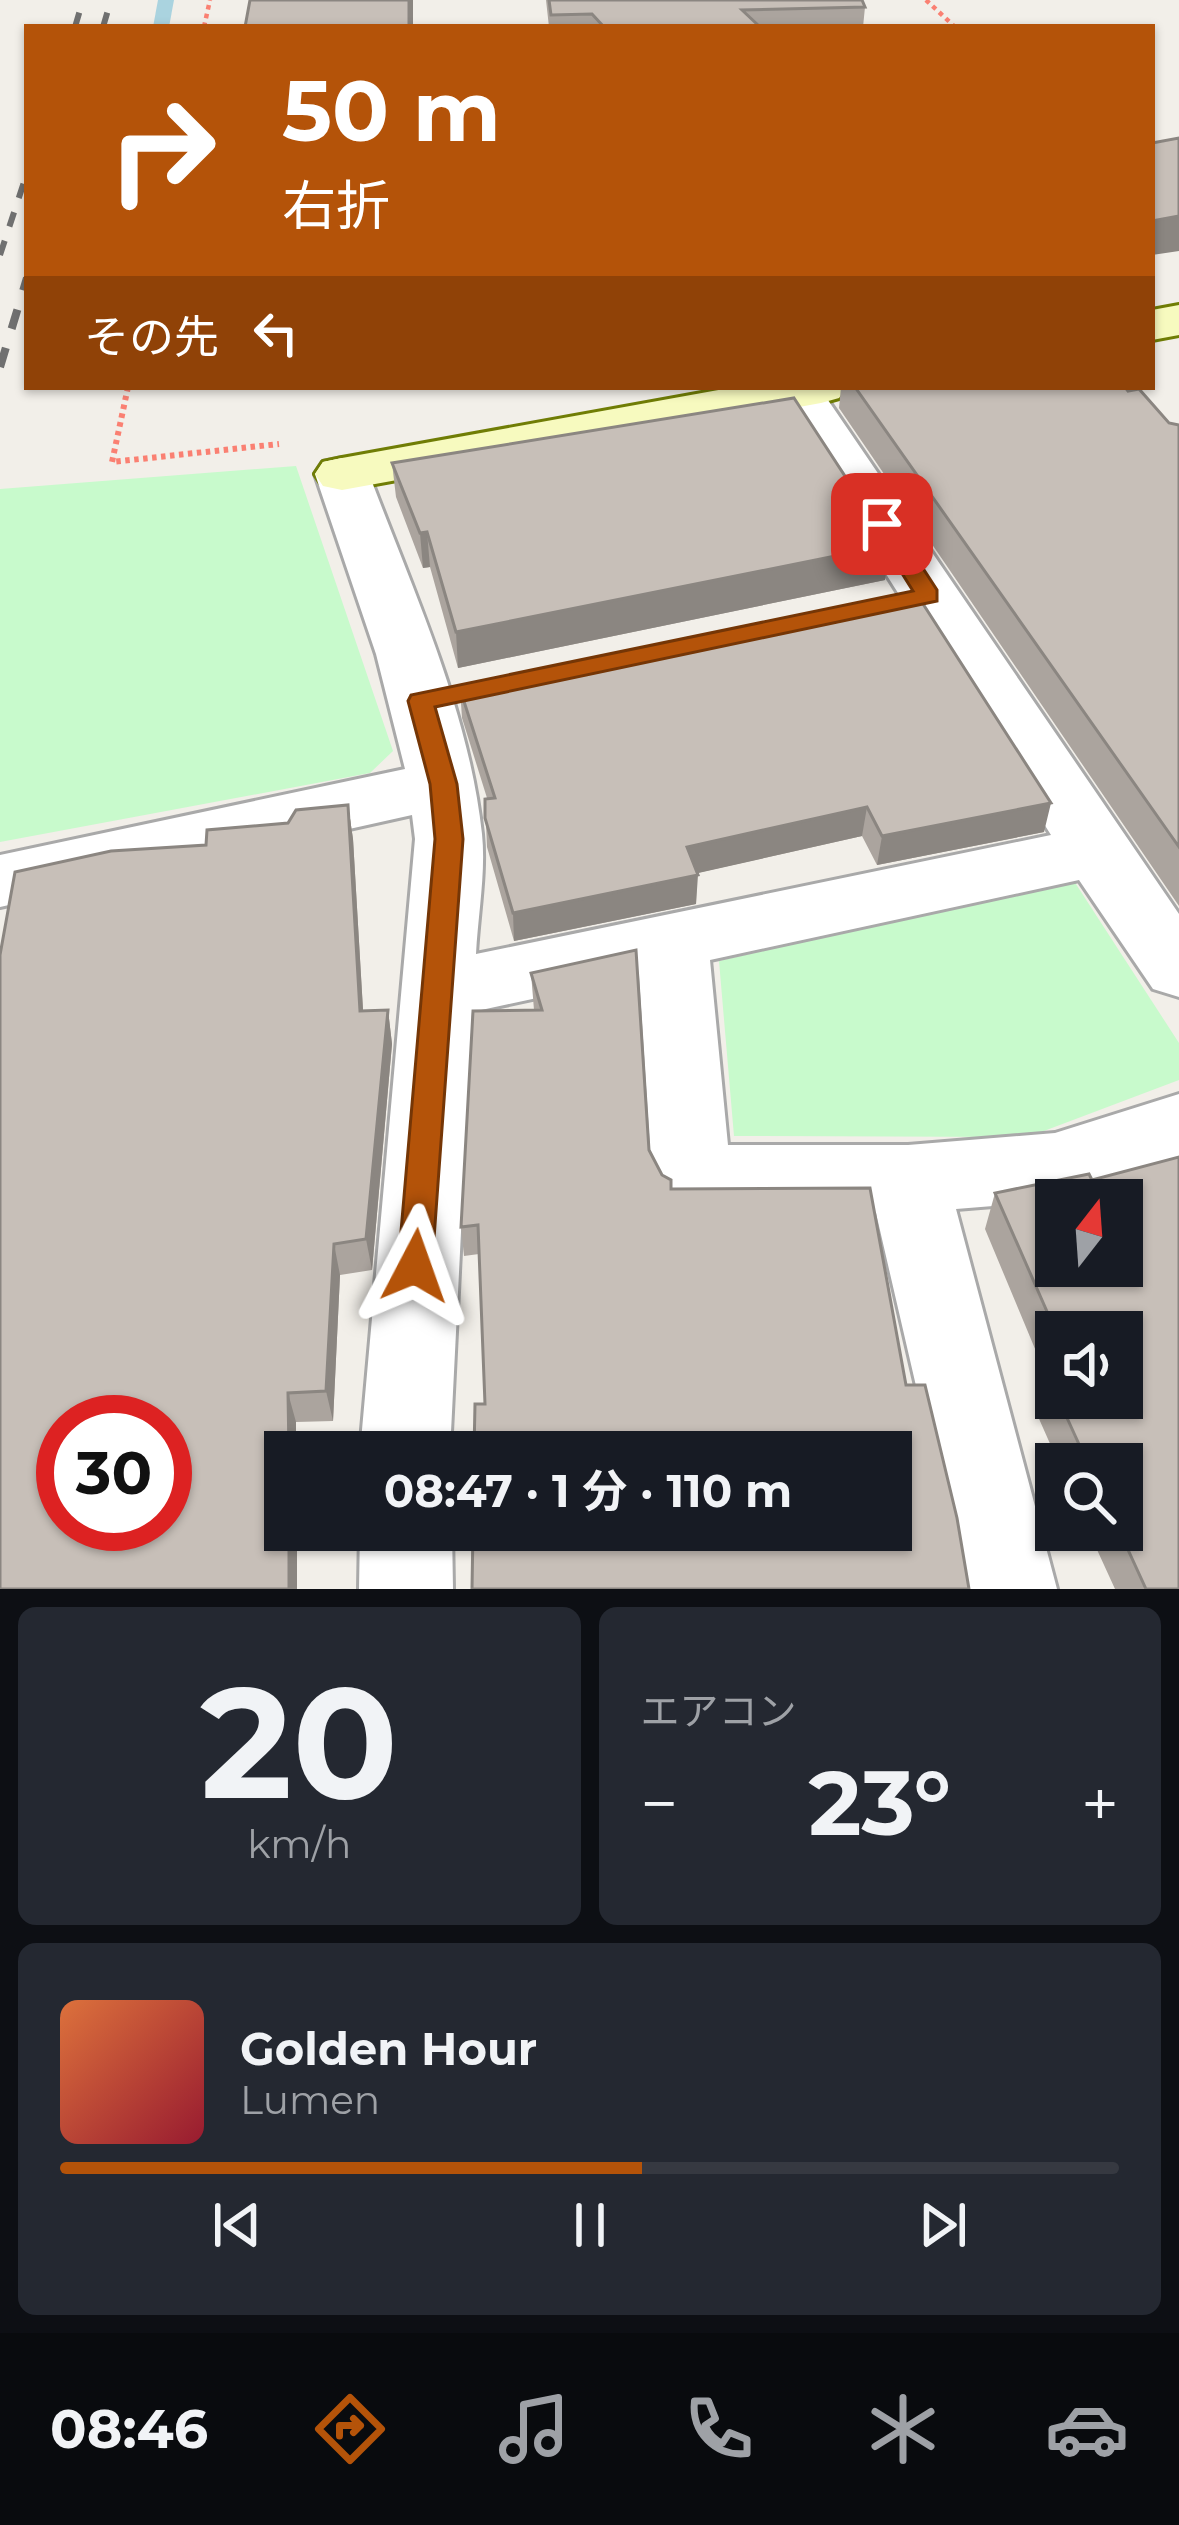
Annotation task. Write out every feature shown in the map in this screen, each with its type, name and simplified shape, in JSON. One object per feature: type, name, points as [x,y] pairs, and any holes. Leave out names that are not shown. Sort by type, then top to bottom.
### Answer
[{"type":"street","points":[[406,1431],[449,839],[444,696],[318,459],[802,390]]},
{"type":"street","points":[[809,390],[905,600],[1096,851],[1179,969]]},
{"type":"street","points":[[0,881],[444,784]]},
{"type":"street","points":[[436,991],[1096,851]]},
{"type":"street","points":[[674,944],[692,1179],[908,1179],[1055,1167],[1179,1127]]},
{"type":"street","points":[[908,1179],[1010,1589]]},
{"type":"street","points":[[406,1551],[406,1589]]},
{"type":"path","points":[[926,0],[952,24]]},
{"type":"path","points":[[127,390],[112,462],[318,459]]},
{"type":"green space","points":[[296,466],[393,751],[370,773],[0,842],[0,489]]},
{"type":"green space","points":[[1072,878],[1179,1043],[1179,1080],[1028,1137],[734,1136],[719,961]]},
{"type":"building","points":[[250,0],[409,0],[409,24],[246,24]]},
{"type":"building","points":[[549,0],[862,0],[865,7],[742,10],[757,24],[601,24],[592,14],[551,15]]},
{"type":"building","points":[[1179,138],[1179,216],[1155,220],[1155,142]]},
{"type":"building","points":[[857,390],[1140,390],[1169,423],[1179,425],[1179,847]]},
{"type":"building","points":[[794,398],[890,545],[456,632],[427,532],[420,533],[392,463]]},
{"type":"building","points":[[916,593],[1051,803],[882,836],[867,807],[687,847],[698,875],[513,913],[485,818],[485,799],[495,798],[460,689]]},
{"type":"building","points":[[348,805],[360,1011],[388,1010],[366,1239],[334,1244],[326,1391],[288,1393],[289,1431],[264,1431],[264,1551],[289,1551],[289,1589],[0,1589],[0,955],[15,872],[111,851],[206,845],[207,830],[288,823],[296,810]]},
{"type":"building","points":[[636,950],[649,1150],[662,1175],[671,1180],[671,1189],[870,1188],[906,1385],[925,1385],[969,1589],[472,1589],[473,1551],[912,1551],[912,1431],[474,1431],[475,1404],[485,1404],[478,1225],[461,1227],[473,1011],[542,1010],[531,973]]},
{"type":"building","points":[[1179,1157],[1179,1589],[1146,1589],[1129,1551],[1143,1551],[1143,1443],[1078,1443],[1068,1419],[1143,1419],[1143,1311],[1047,1311],[1036,1287],[1143,1287],[1143,1179],[1096,1179]]},
{"type":"building","points":[[1035,1185],[1035,1284],[995,1193]]},
{"type":"waterway","points":[[162,24],[166,0]]},
{"type":"railway","points":[[76,24],[83,0]]},
{"type":"railway","points":[[104,24],[111,0]]},
{"type":"railway","points":[[0,255],[24,182]]},
{"type":"railway","points":[[0,367],[24,288]]},
{"type":"route","points":[[415,1266],[449,839],[444,784],[421,701],[928,596],[882,524]]}]
